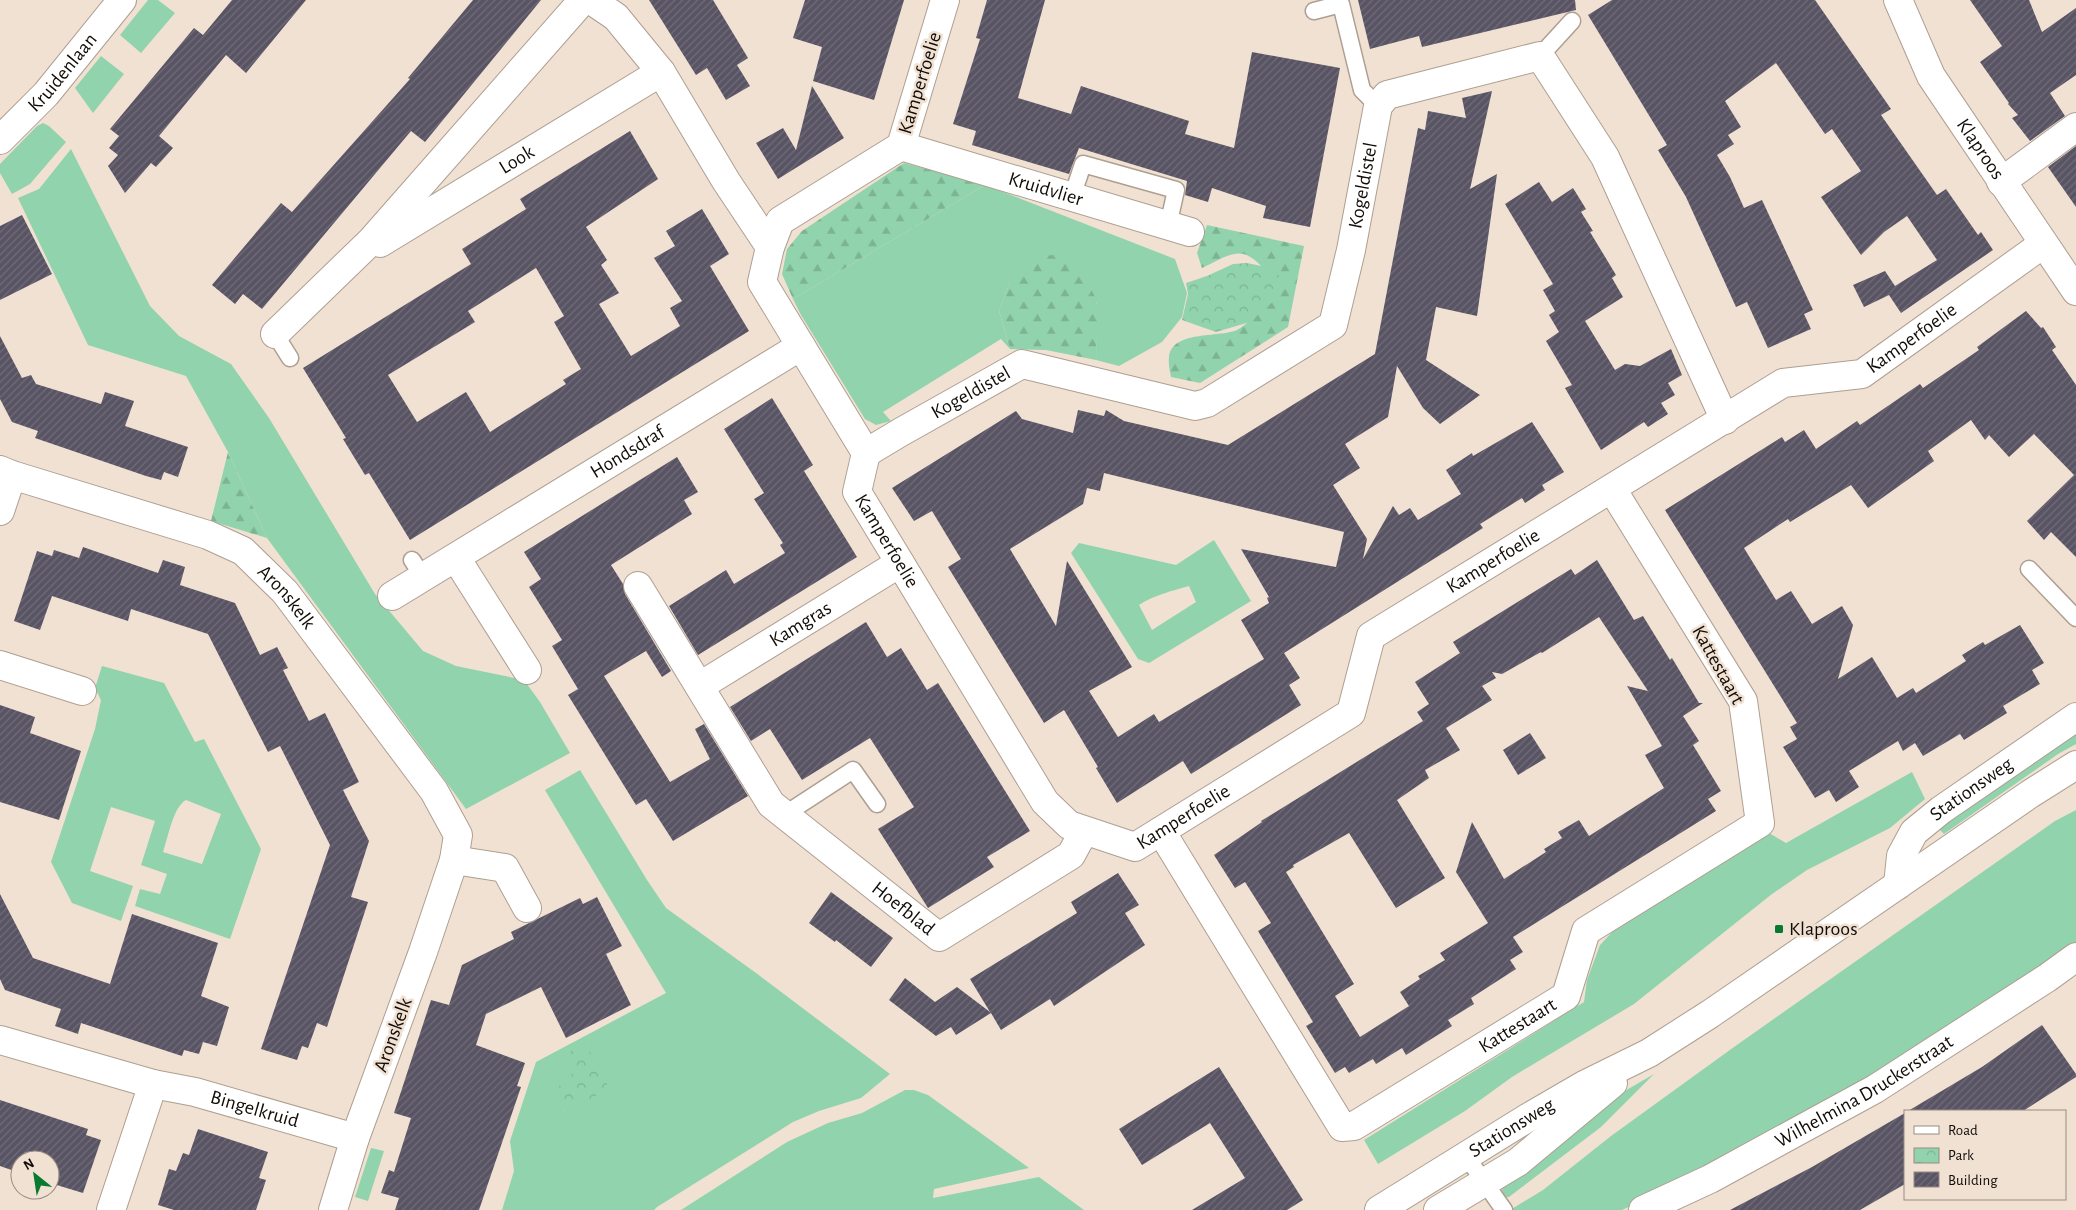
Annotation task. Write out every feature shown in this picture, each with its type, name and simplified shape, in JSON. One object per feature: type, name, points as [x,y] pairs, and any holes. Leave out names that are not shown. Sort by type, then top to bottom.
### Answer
[{"type":"street","name":"Kruidenlaan","points":[[0,140],[46,94],[122,0]]},
{"type":"street","points":[[275,334],[372,240],[583,0]]},
{"type":"street","points":[[591,0],[616,17],[660,72],[726,181],[770,247]]},
{"type":"street","name":"Kamperfoelie","points":[[945,0],[901,146],[780,221],[770,247],[762,282],[866,453],[857,492],[1045,802],[1069,825],[1084,832],[1135,847],[1351,713],[1372,636],[1783,383],[1862,374],[2043,244]]},
{"type":"street","name":"Klaproos","points":[[1898,0],[1931,76],[2076,291]]},
{"type":"street","points":[[1378,106],[1387,95],[1540,56],[1605,157],[1725,420]]},
{"type":"street","name":"Look","points":[[372,240],[380,244],[660,72]]},
{"type":"street","name":"Kogeldistel","points":[[866,453],[1022,364],[1194,406],[1207,403],[1333,325],[1351,250],[1378,106]]},
{"type":"street","points":[[2002,182],[2076,126]]},
{"type":"street","name":"Kruidvlier","points":[[901,146],[1179,229]]},
{"type":"street","name":"Hondsdraf","points":[[392,596],[418,568],[456,558],[801,346]]},
{"type":"street","points":[[0,510],[6,473]]},
{"type":"street","name":"Aronskelk","points":[[6,473],[208,535],[243,551],[285,592],[434,790],[458,835],[454,860],[423,952],[355,1138],[333,1210]]},
{"type":"street","name":"Kattestaart","points":[[1161,831],[1342,1127],[1354,1126],[1566,996],[1586,931],[1760,823],[1743,701],[1612,490]]},
{"type":"street","points":[[456,558],[527,670]]},
{"type":"street","name":"Kamgras","points":[[700,686],[900,563]]},
{"type":"street","points":[[638,586],[777,810]]},
{"type":"street","points":[[0,665],[82,691]]},
{"type":"street","name":"Stationsweg","points":[[1898,885],[1901,856],[1914,832],[1942,810],[2076,717]]},
{"type":"street","name":"Stationsweg","points":[[1379,1210],[1584,1085],[1649,1053],[1710,1014],[2030,794],[2076,765]]},
{"type":"street","name":"Hoefblad","points":[[777,810],[938,937],[1071,855],[1084,832]]},
{"type":"street","points":[[454,860],[504,868],[527,908]]},
{"type":"street","name":"Wilhelmina Druckerstraat","points":[[1644,1210],[1710,1179],[1875,1089],[2047,978],[2076,957]]},
{"type":"street","name":"Bingelkruid","points":[[0,1040],[153,1084],[195,1092],[355,1138]]},
{"type":"street","name":"Stationsweg","points":[[1438,1210],[1518,1162],[1649,1053]]},
{"type":"street","points":[[111,1210],[153,1084]]},
{"type":"lane","points":[[1314,11],[1341,4],[1362,90],[1378,106]]},
{"type":"lane","points":[[1540,56],[1572,21]]},
{"type":"lane","points":[[1072,197],[1083,164],[1176,190],[1179,229]]},
{"type":"lane","points":[[275,334],[290,358]]},
{"type":"lane","points":[[2029,569],[2076,618]]},
{"type":"lane","points":[[777,810],[853,770],[877,804]]},
{"type":"lane","points":[[1466,1156],[1504,1210]]},
{"type":"green space","points":[[148,0],[158,0],[175,13],[141,53],[120,35]]},
{"type":"green space","points":[[101,56],[124,74],[93,113],[75,88]]},
{"type":"green space","points":[[43,123],[49,126],[66,142],[30,184],[12,194],[0,173],[0,164],[37,126]]},
{"type":"green space","points":[[71,149],[150,306],[179,336],[231,364],[269,418],[375,594],[423,651],[456,666],[524,680],[540,702],[570,753],[466,809],[267,538],[228,452],[186,376],[88,345],[18,198],[39,189]]},
{"type":"green space","points":[[904,163],[985,185],[793,299],[782,274],[787,249],[802,231]]},
{"type":"green space","points":[[985,185],[1175,259],[1187,293],[1182,317],[1162,342],[1119,366],[1096,360],[1097,303],[1010,282],[999,311],[1010,349],[1001,339],[883,412],[891,421],[876,425],[865,419],[793,299]]},
{"type":"green space","points":[[1207,225],[1304,246],[1288,327],[1200,383],[1171,377],[1169,357],[1172,348],[1187,339],[1229,332],[1237,330],[1244,325],[1266,305],[1269,275],[1252,258],[1238,254],[1223,258],[1202,268],[1197,253]]},
{"type":"green space","points":[[1054,255],[1067,264],[1092,290],[1097,305],[1098,319],[1096,360],[1046,350],[1010,349],[999,311],[1010,282],[1024,267],[1042,256]]},
{"type":"green space","points":[[1247,263],[1275,269],[1279,276],[1281,288],[1276,299],[1250,322],[1216,332],[1182,320],[1188,294],[1186,283],[1233,264]]},
{"type":"green space","points":[[228,452],[267,538],[211,521]]},
{"type":"green space","points":[[1214,540],[1251,601],[1149,663],[1138,659],[1071,553],[1079,543],[1176,565]],"holes":[[[1189,586],[1196,602],[1152,630],[1139,605],[1157,596]]]},
{"type":"green space","points":[[102,666],[164,683],[195,742],[204,739],[261,849],[230,939],[135,906],[140,889],[160,894],[167,874],[141,865],[155,821],[111,807],[90,871],[133,886],[121,921],[72,903],[51,862],[95,729],[101,700],[95,688]],"holes":[[[186,800],[221,814],[202,864],[163,852],[174,816],[181,804]]]},
{"type":"green space","points":[[2076,732],[2076,744],[2058,754],[1944,834],[1939,829]]},
{"type":"green space","points":[[580,770],[666,908],[890,1074],[861,1098],[819,1111],[793,1122],[654,1210],[502,1210],[514,1171],[510,1141],[536,1062],[666,993],[545,790]],"holes":[[[576,1071],[566,1113],[553,1093]]]},
{"type":"green space","points":[[1912,772],[1925,799],[1890,828],[1807,870],[1772,894],[1634,1004],[1512,1077],[1465,1111],[1378,1164],[1364,1140],[1584,1002],[1587,980],[1600,945],[1615,929],[1769,833],[1786,843]]},
{"type":"green space","points":[[2076,810],[2076,945],[1914,1054],[1718,1165],[1622,1210],[1510,1210],[1543,1190],[1611,1136],[1734,1047],[2055,821]]},
{"type":"green space","points":[[585,1042],[609,1088],[566,1113],[552,1093],[575,1071],[568,1053]]},
{"type":"green space","points":[[1654,1074],[1601,1127],[1509,1197],[1505,1197],[1501,1188],[1587,1113]]},
{"type":"green space","points":[[905,1090],[914,1090],[928,1095],[1029,1168],[934,1189],[933,1198],[1039,1177],[1084,1210],[681,1210],[787,1142],[828,1123],[862,1113]]},
{"type":"green space","points":[[371,1148],[384,1151],[368,1201],[355,1197]]},
{"type":"building","points":[[232,0],[306,0],[246,73],[226,55],[159,136],[173,148],[156,167],[151,163],[125,193],[108,166],[118,155],[109,148],[119,136],[110,129],[194,28],[203,35]]},
{"type":"building","points":[[473,0],[541,0],[425,142],[411,131],[262,309],[243,294],[235,304],[212,285],[281,203],[292,212],[410,79],[408,78]]},
{"type":"building","points":[[649,0],[713,0],[748,58],[737,65],[750,86],[726,100],[707,68],[696,75]]},
{"type":"building","points":[[805,0],[904,0],[874,100],[813,81],[822,47],[793,38]]},
{"type":"building","points":[[987,0],[1045,0],[1018,98],[1071,114],[1081,86],[1189,121],[1185,134],[1234,148],[1252,52],[1340,68],[1310,227],[1263,218],[1266,206],[1212,188],[1208,202],[1185,195],[1187,181],[1079,148],[1069,174],[972,145],[976,131],[953,124],[980,39],[976,38]]},
{"type":"building","points":[[1358,0],[1575,0],[1576,10],[1422,47],[1419,36],[1370,49]]},
{"type":"building","points":[[1612,0],[1815,0],[1891,109],[1881,115],[1937,195],[1946,189],[1978,235],[1981,232],[1993,250],[1901,313],[1889,295],[1864,307],[1853,285],[1885,271],[1895,286],[1937,260],[1907,216],[1884,232],[1861,255],[1821,197],[1861,171],[1832,129],[1825,134],[1776,63],[1725,101],[1741,127],[1728,135],[1734,144],[1717,155],[1730,177],[1744,208],[1762,200],[1813,310],[1804,314],[1811,329],[1768,348],[1747,302],[1736,307],[1686,197],[1658,150],[1667,145],[1588,15]]},
{"type":"building","points":[[1970,0],[2029,0],[2042,32],[2076,8],[2076,75],[2050,93],[2065,116],[2030,141],[2012,118],[2018,115],[2008,104],[1980,62],[2002,46]]},
{"type":"building","points":[[812,86],[844,138],[778,179],[756,143],[783,128],[796,150]]},
{"type":"building","points":[[1492,91],[1470,189],[1497,174],[1477,316],[1436,307],[1426,360],[1480,395],[1440,424],[1423,408],[1397,366],[1388,417],[1345,444],[1360,468],[1333,485],[1367,539],[1363,559],[1393,506],[1399,515],[1410,508],[1418,520],[1461,494],[1446,470],[1472,453],[1473,456],[1532,422],[1564,472],[1542,485],[1545,490],[1525,503],[1522,498],[1480,524],[1483,528],[1284,653],[1300,678],[1289,685],[1301,705],[1191,774],[1183,761],[1117,803],[1064,710],[1044,723],[948,567],[961,559],[932,511],[914,521],[892,488],[1016,411],[1022,419],[1073,433],[1078,410],[1104,416],[1106,410],[1124,421],[1228,445],[1375,354],[1418,128],[1425,130],[1428,111],[1466,118],[1462,98]],"holes":[[[1104,473],[1344,532],[1336,567],[1241,549],[1269,597],[1267,598],[1269,603],[1241,620],[1264,659],[1159,722],[1154,714],[1118,737],[1089,691],[1132,667],[1067,561],[1056,626],[1010,549],[1083,504],[1087,488],[1100,491]]]},
{"type":"building","points":[[630,131],[658,179],[586,227],[607,260],[601,265],[619,293],[599,304],[631,356],[680,326],[670,308],[682,301],[654,258],[675,246],[666,231],[702,209],[729,254],[710,266],[749,331],[410,540],[369,473],[365,475],[343,439],[346,438],[303,368],[471,264],[462,249],[526,209],[520,199]],"holes":[[[536,268],[564,316],[554,322],[581,369],[563,380],[566,384],[490,432],[466,392],[417,422],[388,375],[475,322],[468,311]]]},
{"type":"building","points":[[2076,146],[2076,207],[2048,167]]},
{"type":"building","points":[[1539,182],[1552,202],[1573,188],[1586,209],[1581,212],[1593,231],[1590,232],[1616,275],[1612,278],[1623,297],[1585,321],[1615,370],[1625,364],[1640,366],[1671,349],[1682,375],[1668,383],[1675,395],[1661,403],[1668,414],[1648,427],[1644,422],[1601,450],[1565,388],[1572,385],[1546,341],[1559,332],[1549,315],[1555,311],[1543,290],[1553,284],[1505,204]]},
{"type":"building","points":[[22,215],[52,274],[0,300],[0,226]]},
{"type":"building","points":[[2026,311],[2041,328],[2043,327],[2056,347],[2052,350],[2076,385],[2076,557],[2051,532],[2044,540],[2027,521],[2074,475],[2034,434],[2009,457],[1989,435],[1985,440],[1971,420],[1928,451],[1934,461],[1868,508],[1851,485],[1790,522],[1788,519],[1744,548],[1776,600],[1791,591],[1812,624],[1842,606],[1853,625],[1838,679],[1872,657],[1897,698],[1913,688],[1916,693],[1966,661],[1962,655],[1983,642],[1985,645],[2020,625],[2044,663],[2032,670],[2040,684],[2003,706],[2007,713],[1964,740],[1960,734],[1923,756],[1915,743],[1903,751],[1898,741],[1849,771],[1859,787],[1836,802],[1829,790],[1815,798],[1783,747],[1797,739],[1790,727],[1797,723],[1665,510],[1782,437],[1785,442],[1804,430],[1816,449],[1857,421],[1860,425],[1920,384],[1923,388],[1979,350],[1977,347]]},
{"type":"building","points":[[0,336],[22,378],[31,375],[36,384],[101,404],[105,392],[134,401],[125,426],[188,447],[178,477],[164,472],[161,480],[146,476],[35,438],[38,431],[12,422],[0,399]]},
{"type":"building","points":[[772,398],[813,465],[804,471],[857,557],[698,655],[669,606],[726,570],[734,584],[785,553],[780,545],[783,543],[754,499],[764,493],[724,429]]},
{"type":"building","points":[[677,457],[698,492],[684,500],[692,514],[611,565],[623,584],[625,594],[671,671],[662,677],[646,651],[604,676],[670,782],[710,759],[695,729],[704,724],[748,796],[673,841],[646,799],[636,805],[568,695],[578,689],[552,646],[562,640],[529,587],[541,579],[524,552]]},
{"type":"building","points":[[83,547],[158,573],[163,560],[185,567],[180,585],[235,603],[260,655],[277,647],[288,668],[283,670],[309,721],[325,713],[359,782],[343,790],[369,841],[351,897],[368,902],[327,1027],[317,1023],[308,1048],[302,1046],[297,1060],[261,1049],[330,845],[280,746],[268,752],[208,634],[131,609],[128,621],[52,596],[40,630],[14,621],[37,551],[52,556],[54,550],[79,558]]},
{"type":"building","points":[[1597,560],[1634,620],[1643,616],[1670,660],[1672,658],[1699,703],[1703,703],[1683,716],[1699,741],[1693,745],[1721,791],[1708,799],[1716,811],[1513,937],[1523,952],[1510,960],[1516,969],[1471,998],[1474,1004],[1448,1020],[1452,1026],[1406,1055],[1402,1048],[1376,1064],[1373,1059],[1349,1073],[1345,1067],[1335,1073],[1306,1026],[1313,1022],[1258,931],[1271,923],[1245,882],[1235,888],[1214,855],[1261,821],[1423,721],[1417,712],[1429,704],[1415,682],[1460,653],[1453,642],[1571,569],[1575,575]],"holes":[[[1599,617],[1648,691],[1627,686],[1662,746],[1645,755],[1664,788],[1589,836],[1579,820],[1558,832],[1562,838],[1544,849],[1546,852],[1504,879],[1472,822],[1456,872],[1488,923],[1440,953],[1445,960],[1418,976],[1420,979],[1400,992],[1409,1006],[1360,1037],[1335,996],[1354,984],[1286,872],[1294,867],[1293,865],[1349,833],[1396,908],[1445,878],[1397,800],[1429,778],[1425,770],[1460,750],[1446,728],[1492,700],[1482,686],[1496,678],[1492,672],[1502,674],[1542,653]]]},
{"type":"building","points":[[866,622],[887,657],[901,648],[927,690],[938,683],[1030,831],[987,857],[994,867],[928,908],[878,829],[914,807],[870,738],[802,780],[770,729],[751,741],[730,707]]},
{"type":"building","points":[[0,705],[35,717],[30,733],[81,751],[59,820],[0,802]]},
{"type":"building","points":[[1530,733],[1546,758],[1518,775],[1503,750]]},
{"type":"building","points":[[1118,873],[1139,905],[1125,913],[1145,945],[1054,1006],[1050,999],[1001,1030],[991,1013],[956,1035],[951,1027],[936,1036],[889,1000],[905,978],[935,1002],[957,987],[990,1012],[970,979],[1077,913],[1071,902]]},
{"type":"building","points":[[831,892],[893,938],[871,967],[836,940],[835,942],[809,923]]},
{"type":"building","points":[[0,894],[33,958],[110,984],[132,914],[218,943],[201,996],[229,1007],[217,1046],[203,1042],[199,1054],[184,1050],[182,1056],[81,1023],[78,1034],[55,1026],[61,1009],[5,990],[0,979]]},
{"type":"building","points":[[597,897],[622,946],[606,954],[631,1005],[566,1038],[541,987],[486,1014],[476,1045],[525,1063],[517,1086],[521,1087],[479,1210],[395,1210],[399,1198],[381,1193],[389,1170],[394,1172],[411,1118],[394,1113],[431,1000],[449,1005],[462,965],[514,939],[511,932],[580,898],[583,904]]},
{"type":"building","points":[[2042,1025],[2076,1074],[2076,1077],[2025,1110],[1910,1110],[1982,1067]]},
{"type":"building","points":[[1219,1067],[1303,1200],[1287,1210],[1192,1210],[1245,1178],[1210,1123],[1142,1165],[1119,1129]]},
{"type":"building","points":[[0,1100],[88,1129],[86,1135],[101,1140],[83,1193],[60,1186],[60,1150],[10,1150],[10,1170],[0,1166]]},
{"type":"building","points":[[1904,1114],[1904,1185],[1860,1210],[1730,1210],[1812,1167]]},
{"type":"building","points":[[198,1129],[268,1152],[259,1178],[266,1180],[256,1210],[174,1210],[158,1205],[169,1169],[176,1171],[183,1153],[189,1155]]},
{"type":"place","name":"Klaproos","points":[[1779,929]]}]
